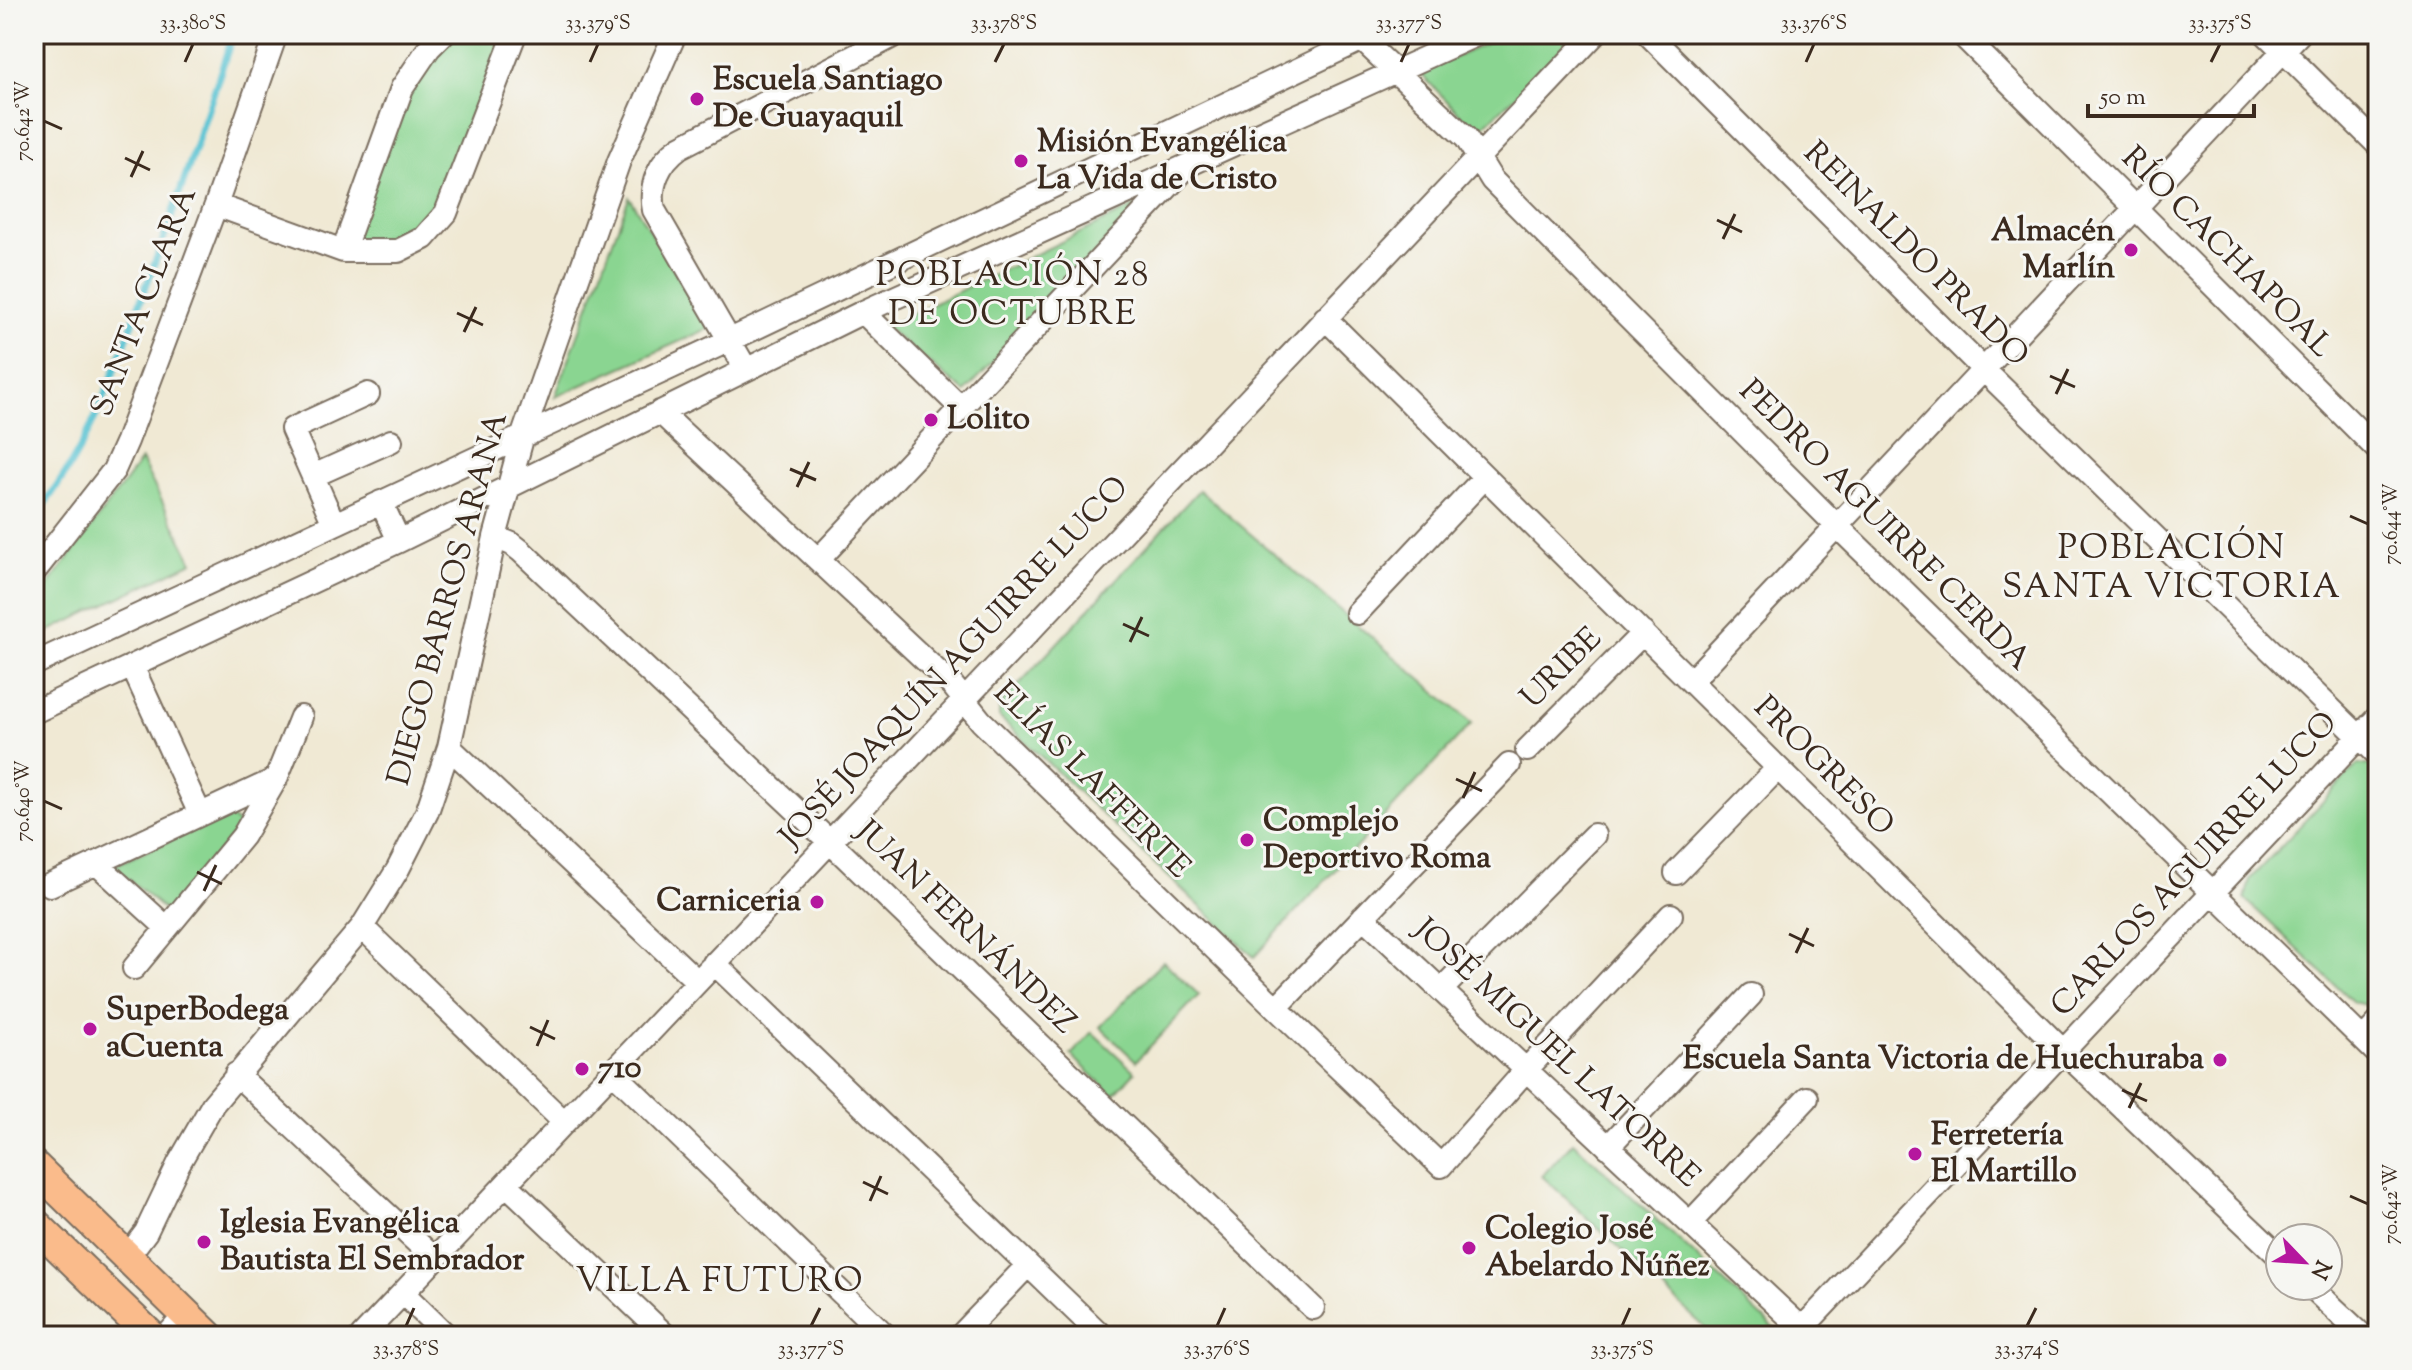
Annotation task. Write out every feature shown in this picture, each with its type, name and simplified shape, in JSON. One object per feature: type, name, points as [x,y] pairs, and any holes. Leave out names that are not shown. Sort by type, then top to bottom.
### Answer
[{"type":"main road","points":[[34,1166],[128,1256],[157,1324]]},
{"type":"main road","points":[[34,1223],[157,1324],[208,1336]]},
{"type":"street","name":"SANTA CLARA","points":[[34,572],[114,470],[216,205],[276,34]]},
{"type":"street","points":[[343,251],[402,88],[429,48],[443,34]]},
{"type":"street","points":[[216,205],[343,251],[398,251],[424,238],[446,213],[515,34]]},
{"type":"street","name":"DIEGO BARROS ARANA","points":[[128,1256],[146,1232],[197,1129],[236,1074],[362,927],[417,832],[449,747],[495,537],[523,435],[619,161],[675,34]]},
{"type":"street","points":[[746,369],[654,210],[652,193],[658,175],[667,158],[680,147],[897,34]]},
{"type":"street","points":[[34,712],[399,541],[863,312],[1478,34]]},
{"type":"street","name":"JOSÉ JOAQUÍN AGUIRRE LUCO","points":[[362,1336],[1595,34]]},
{"type":"street","name":"REINALDO PRADO","points":[[1648,34],[1984,370],[2378,755]]},
{"type":"street","name":"RÍO CACHAPOAL","points":[[1961,34],[2378,450]]},
{"type":"street","points":[[2266,34],[2378,145]]},
{"type":"street","points":[[1691,681],[2299,34]]},
{"type":"street","points":[[34,664],[730,340],[1363,36]]},
{"type":"street","name":"PEDRO AGUIRRE CERDA","points":[[1363,36],[1466,138],[1492,180],[1837,526],[2212,893],[2373,1039]]},
{"type":"street","points":[[819,559],[1189,164]]},
{"type":"street","points":[[863,312],[961,408]]},
{"type":"street","name":"PROGRESO","points":[[1325,318],[2063,1051],[2264,1242]]},
{"type":"street","points":[[334,524],[292,429],[368,394]]},
{"type":"street","name":"ELÍAS LAFFERTE","points":[[660,412],[953,686],[981,721],[1441,1166],[1526,1070]]},
{"type":"street","points":[[313,476],[391,441]]},
{"type":"street","points":[[1357,613],[1485,477]]},
{"type":"street","points":[[381,502],[399,541]]},
{"type":"street","name":"JUAN FERNÁNDEZ","points":[[495,537],[521,551],[830,842],[1313,1308]]},
{"type":"street","name":"URIBE","points":[[1527,750],[1643,633]]},
{"type":"street","points":[[132,666],[200,814]]},
{"type":"street","points":[[134,968],[243,836],[276,779],[301,717]]},
{"type":"street","name":"CARLOS AGUIRRE LUCO","points":[[1803,1334],[2063,1051],[2378,717]]},
{"type":"street","points":[[449,747],[697,981]]},
{"type":"street","points":[[1276,1008],[1509,765]]},
{"type":"street","points":[[1676,873],[1778,768]]},
{"type":"street","points":[[50,885],[276,779]]},
{"type":"street","points":[[1441,990],[1594,835]]},
{"type":"street","points":[[96,863],[167,928]]},
{"type":"street","points":[[1526,1070],[1671,915]]},
{"type":"street","name":"JOSÉ MIGUEL LATORRE","points":[[1363,917],[1690,1223],[1803,1334]]},
{"type":"street","points":[[362,927],[564,1122]]},
{"type":"street","points":[[714,963],[1102,1336]]},
{"type":"street","points":[[1608,1147],[1751,995]]},
{"type":"street","points":[[612,1071],[886,1336]]},
{"type":"street","points":[[236,1074],[435,1259]]},
{"type":"street","points":[[1690,1223],[1807,1098]]},
{"type":"street","points":[[506,1184],[666,1336]]},
{"type":"street","points":[[960,1336],[1028,1265]]},
{"type":"street","points":[[403,1293],[447,1336]]},
{"type":"street","points":[[2327,1302],[2363,1336]]},
{"type":"green space","points":[[449,34],[506,34],[437,213],[391,241],[352,239],[408,88]]},
{"type":"green space","points":[[1507,34],[1582,34],[1477,132],[1420,73]]},
{"type":"green space","points":[[629,197],[710,328],[555,397]]},
{"type":"green space","points":[[1144,202],[965,392],[885,327]]},
{"type":"green space","points":[[141,460],[193,562],[37,637],[34,632],[34,605]]},
{"type":"green space","name":"Complejo Deportivo Roma","points":[[1199,490],[1472,723],[1254,957],[999,717],[999,706]]},
{"type":"green space","points":[[2358,764],[2374,766],[2378,771],[2378,998],[2370,1006],[2353,1002],[2245,899],[2250,879]]},
{"type":"green space","points":[[228,814],[240,826],[168,913],[113,866]]},
{"type":"green space","points":[[1163,961],[1199,995],[1136,1061],[1100,1027]]},
{"type":"green space","points":[[1092,1032],[1135,1072],[1113,1095],[1071,1055]]},
{"type":"green space","points":[[1573,1142],[1779,1333],[1776,1336],[1714,1336],[1542,1176]]},
{"type":"waterway","points":[[34,517],[69,468],[96,416],[152,272],[233,34]]},
{"type":"place","name":"Escuela Santiago De Guayaquil","points":[[697,99]]},
{"type":"place","name":"Misión Evangélica La Vida de Cristo","points":[[1021,161]]},
{"type":"place","name":"Almacén Marlín","points":[[2131,250]]},
{"type":"place","name":"Lolito","points":[[931,420]]},
{"type":"place","name":"Complejo Deportivo Roma","points":[[1247,840]]},
{"type":"place","name":"Carniceria","points":[[817,902]]},
{"type":"place","name":"SuperBodega aCuenta","points":[[90,1029]]},
{"type":"place","name":"Escuela Santa Victoria de Huechuraba","points":[[2220,1060]]},
{"type":"place","name":"710","points":[[582,1069]]},
{"type":"place","name":"Ferretería El Martillo","points":[[1915,1154]]},
{"type":"place","name":"Iglesia Evangélica Bautista El Sembrador","points":[[204,1242]]},
{"type":"place","name":"Colegio José Abelardo Núñez","points":[[1469,1248]]},
{"type":"district","name":"POBLACIÓN 28 DE OCTUBRE","points":[[1013,296]]},
{"type":"district","name":"POBLACIÓN SANTA VICTORIA","points":[[2172,568]]},
{"type":"district","name":"VILLA FUTURO","points":[[720,1282]]}]
